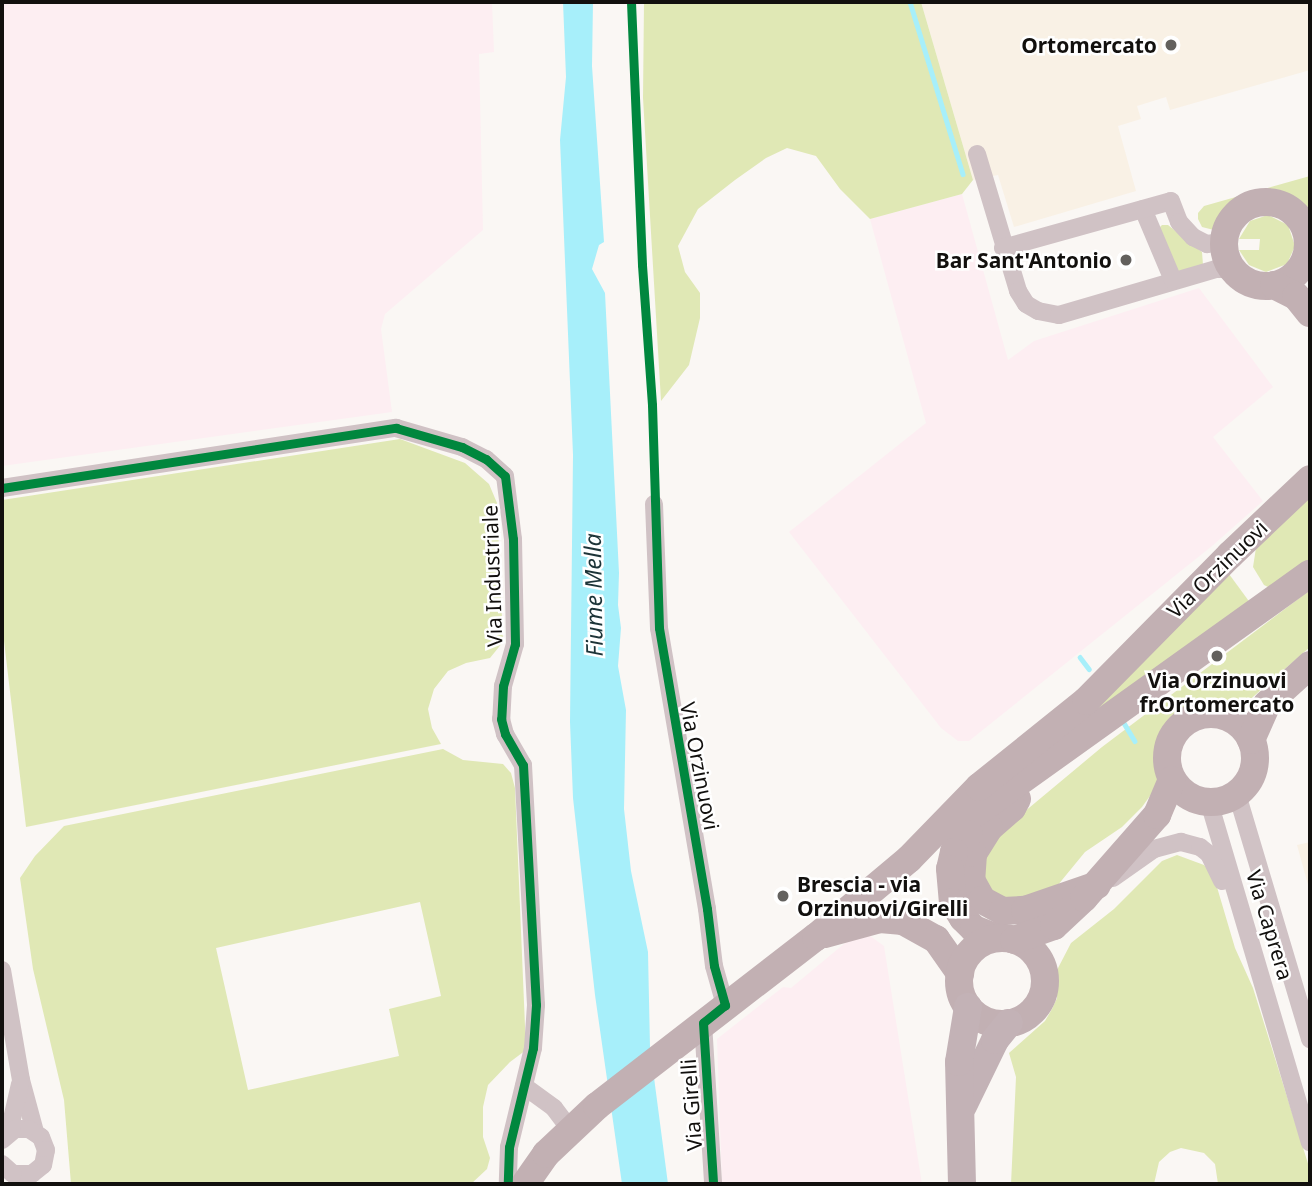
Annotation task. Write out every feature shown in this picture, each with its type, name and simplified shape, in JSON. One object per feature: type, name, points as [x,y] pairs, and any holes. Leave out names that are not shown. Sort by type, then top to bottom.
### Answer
[{"type":"highway","points":[[962,1184],[959,1062],[968,1007]]},
{"type":"highway","points":[[962,1109],[995,1040],[1009,1023]]},
{"type":"main road","points":[[1274,285],[1291,278],[1307,265],[1306,228],[1300,213],[1266,201],[1248,206],[1231,221],[1224,241],[1226,256],[1232,269],[1251,283],[1274,285],[1296,296],[1310,313]]},
{"type":"main road","points":[[1281,507],[1298,476],[1310,464]]},
{"type":"main road","name":"Via Orzinuovi","points":[[909,859],[979,787],[1086,701],[1310,480]]},
{"type":"main road","name":"Via Orzinuovi","points":[[525,1184],[546,1154],[597,1106],[816,937],[909,859],[1028,778],[1310,574]]},
{"type":"main road","points":[[1202,800],[1172,779],[1168,768],[1169,743],[1183,723],[1206,714],[1230,718],[1267,704],[1310,665]]},
{"type":"main road","points":[[1157,815],[1202,800],[1237,794],[1251,776],[1255,765],[1251,740],[1267,704]]},
{"type":"main road","points":[[1230,718],[1251,740]]},
{"type":"main road","points":[[1028,778],[1012,808],[989,828],[974,854],[971,880],[976,891],[992,907],[1014,911],[1090,891]]},
{"type":"main road","points":[[816,937],[880,919],[903,921],[936,939],[960,972],[962,996],[968,1007],[986,1020],[1009,1023],[1021,1019],[1039,1003],[1044,991],[1042,966],[1027,946],[974,929],[963,918],[953,902],[950,869],[954,852],[962,839],[1009,801],[1028,778]]},
{"type":"main road","points":[[960,972],[973,949],[1055,926],[1157,815],[1172,779]]},
{"type":"main road","points":[[1042,966],[1050,951],[1055,926]]},
{"type":"street","points":[[977,154],[1018,291],[1026,304],[1038,311],[1059,314],[1173,280],[1216,269],[1232,269]]},
{"type":"street","points":[[1003,248],[1171,201],[1179,222],[1193,237],[1207,244],[1224,241]]},
{"type":"street","points":[[1143,209],[1173,280]]},
{"type":"street","name":"Via Industriale","points":[[2,488],[396,428],[462,447],[486,459],[505,477],[513,539],[515,644],[503,686],[501,719],[505,734],[523,765],[536,1005],[533,1048],[509,1147],[508,1184]]},
{"type":"street","name":"Via Orzinuovi","points":[[654,504],[659,628],[705,895],[714,966],[725,1005]]},
{"type":"street","name":"Via Caprera","points":[[1237,794],[1310,1039]]},
{"type":"street","name":"Via Caprera","points":[[1202,800],[1257,959],[1310,1142]]},
{"type":"street","points":[[1090,891],[1154,849],[1171,842],[1191,843],[1209,854],[1216,863],[1236,932],[1257,959]]},
{"type":"street","points":[[2,970],[21,1080],[35,1132],[45,1143],[46,1150],[38,1177],[10,1174]]},
{"type":"street","name":"Via Girelli","points":[[703,1023],[713,1184]]},
{"type":"street","points":[[5,1136],[21,1080]]},
{"type":"street","points":[[524,1086],[554,1108],[570,1129]]},
{"type":"street","points":[[5,1136],[22,1128],[35,1132]]},
{"type":"shaded area","points":[[2,2],[492,2],[494,52],[479,54],[483,230],[385,314],[381,329],[392,412],[2,466]]},
{"type":"shaded area","points":[[921,2],[1310,2],[1310,70],[1170,110],[1166,97],[1137,106],[1141,119],[1118,126],[1136,191],[1014,227],[998,175],[973,180]]},
{"type":"shaded area","points":[[962,194],[1008,360],[1034,341],[1199,288],[1273,387],[1213,437],[1263,501],[1212,546],[969,741],[958,741],[941,728],[789,532],[926,423],[870,219]]},
{"type":"shaded area","points":[[1310,842],[1310,892],[1297,845]]},
{"type":"shaded area","points":[[857,933],[866,933],[884,946],[922,1184],[722,1184],[717,1039],[783,987],[791,988]]},
{"type":"green space","points":[[644,2],[921,2],[973,180],[962,194],[870,219],[840,189],[816,156],[787,148],[766,158],[698,209],[678,246],[685,272],[700,293],[700,318],[689,365],[661,401],[643,98]]},
{"type":"green space","points":[[1310,176],[1310,208],[1295,201],[1263,196],[1237,205],[1214,230],[1202,227],[1198,219],[1198,213],[1204,206]]},
{"type":"green space","points":[[1268,215],[1288,225],[1295,246],[1287,264],[1266,272],[1249,265],[1239,250],[1259,250],[1260,239],[1239,239],[1250,221]]},
{"type":"green space","points":[[1168,225],[1202,252],[1203,265],[1187,272],[1178,271],[1159,228]]},
{"type":"green space","points":[[400,439],[465,463],[489,484],[497,503],[503,642],[490,658],[466,663],[448,671],[434,689],[428,709],[432,728],[441,744],[26,827],[2,624],[2,500]]},
{"type":"green space","points":[[1310,494],[1310,563],[1272,589],[1264,585],[1253,567],[1256,548]]},
{"type":"green space","points":[[1229,574],[1251,604],[1100,713],[1093,704]]},
{"type":"green space","points":[[1310,590],[1310,647],[1246,703],[1227,710],[1200,710],[1174,722],[1160,745],[1160,782],[1142,807],[1122,827],[1085,852],[1053,891],[1001,907],[980,873],[983,858],[999,833],[1102,747]]},
{"type":"green space","points":[[443,749],[463,760],[503,764],[511,773],[515,788],[526,1050],[488,1085],[483,1107],[483,1137],[490,1158],[487,1169],[471,1184],[71,1184],[64,1100],[33,969],[20,878],[35,856],[64,826]],"holes":[[[420,902],[441,996],[389,1009],[399,1056],[248,1090],[216,948]]]},
{"type":"green space","points":[[1177,855],[1204,865],[1214,877],[1235,948],[1253,988],[1310,1170],[1310,1184],[1218,1184],[1215,1164],[1204,1153],[1181,1148],[1170,1152],[1159,1162],[1154,1184],[1011,1184],[1016,1077],[1009,1053],[1045,1021],[1052,1009],[1057,998],[1057,970],[1071,943],[1114,909],[1162,861]]},
{"type":"water","name":"Fiume Mella","points":[[563,2],[593,2],[592,66],[604,242],[599,245],[592,269],[605,293],[621,628],[618,666],[626,710],[624,809],[631,871],[648,952],[650,1047],[668,1184],[622,1184],[595,995],[573,798],[570,722],[573,455],[560,140],[566,77]]},
{"type":"waterway","points":[[910,2],[963,174]]},
{"type":"waterway","points":[[1080,657],[1089,669]]},
{"type":"waterway","points":[[1124,723],[1135,741]]},
{"type":"cycle path","points":[[631,2],[642,265],[652,405],[659,628],[707,909],[714,966],[725,1005],[703,1023],[713,1184]]},
{"type":"cycle path","points":[[2,488],[396,428],[462,447],[486,459],[505,476],[513,539],[515,644],[503,686],[501,719],[505,734],[523,765],[536,1005],[533,1048],[509,1147],[508,1184]]},
{"type":"place","name":"Ortomercato","points":[[1171,45]]},
{"type":"place","name":"Bar Sant'Antonio","points":[[1126,260]]},
{"type":"place","name":"Via Orzinuovi fr.Ortomercato","points":[[1217,656]]},
{"type":"place","name":"Brescia - via Orzinuovi/Girelli","points":[[783,896]]}]
